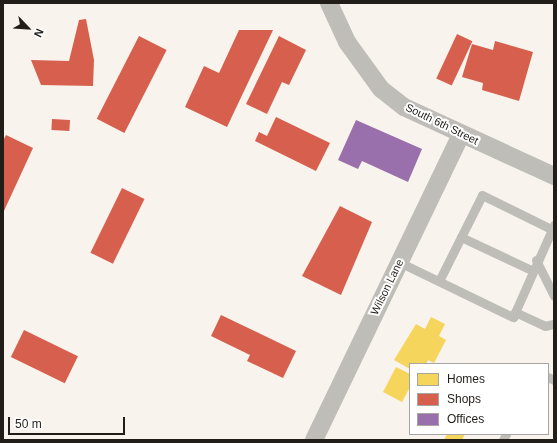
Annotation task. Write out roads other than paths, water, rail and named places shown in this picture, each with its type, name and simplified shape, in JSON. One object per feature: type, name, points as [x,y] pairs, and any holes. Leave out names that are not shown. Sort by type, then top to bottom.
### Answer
[{"type":"street","name":"South 6th Street","points":[[329,3],[351,48],[381,89],[404,107],[554,176]]},
{"type":"street","name":"Wilson Lane","points":[[314,440],[461,134]]},
{"type":"lane","points":[[399,262],[513,317],[531,281],[531,270],[552,227],[482,195],[439,281]]},
{"type":"lane","points":[[461,237],[531,270]]},
{"type":"lane","points":[[536,260],[554,296]]},
{"type":"lane","points":[[515,312],[545,326],[554,324]]}]
